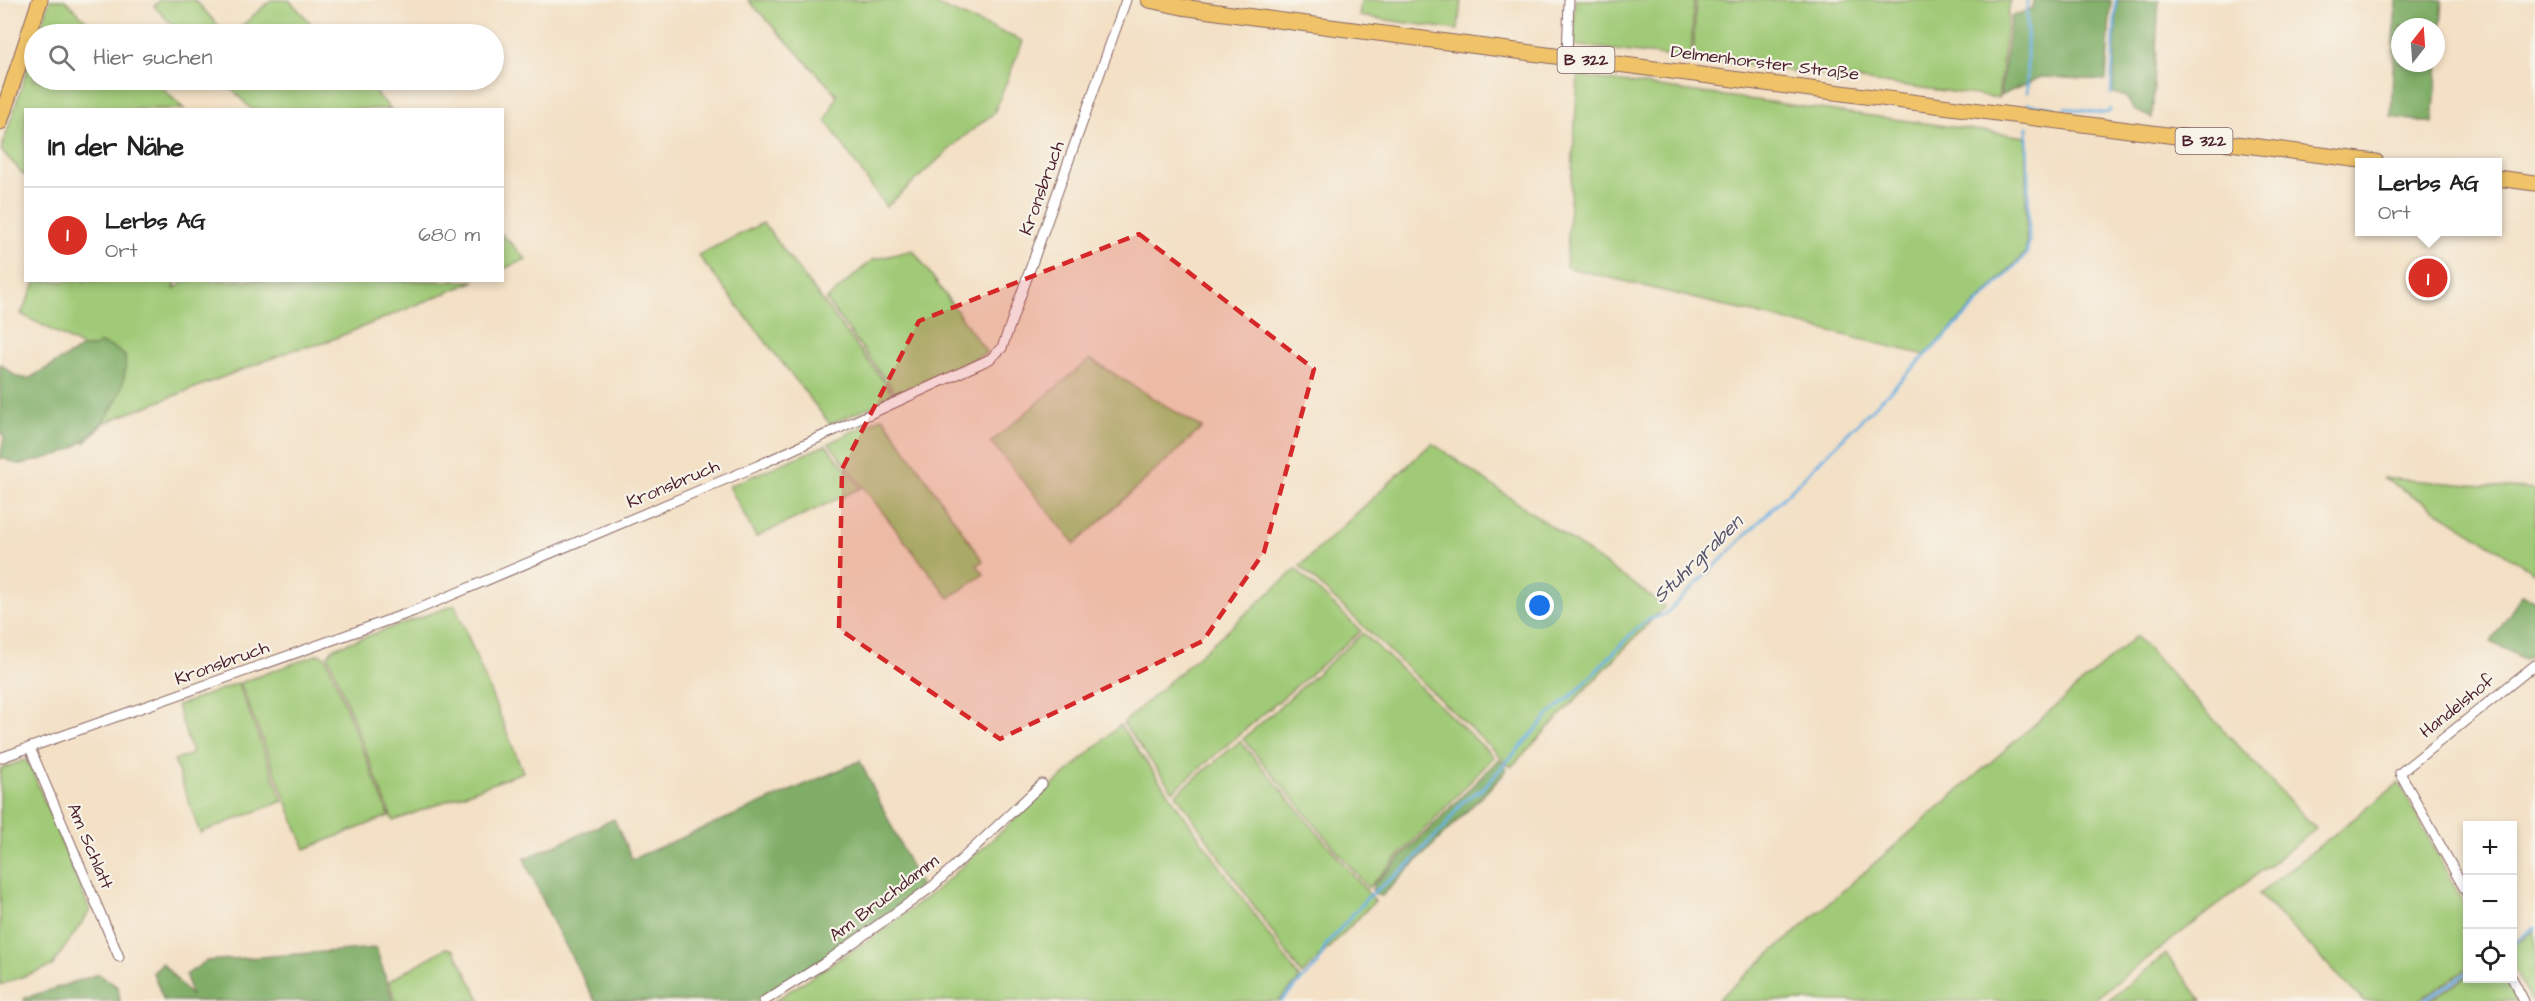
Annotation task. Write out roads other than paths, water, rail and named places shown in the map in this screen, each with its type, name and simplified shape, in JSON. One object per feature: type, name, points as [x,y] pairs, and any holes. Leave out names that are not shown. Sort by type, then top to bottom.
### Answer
[{"type":"main road","points":[[32,24],[40,0]]},
{"type":"main road","name":"Delmenhorster Straße","points":[[1149,0],[1182,8],[2355,159]]},
{"type":"main road","points":[[0,122],[24,49]]},
{"type":"main road","points":[[2502,179],[2535,183]]},
{"type":"street","name":"Kronsbruch","points":[[0,758],[414,611],[757,466],[990,359],[1002,348],[1126,0]]},
{"type":"street","points":[[1567,57],[1569,0]]},
{"type":"street","name":"Handelshof","points":[[2463,886],[2400,773],[2535,665]]},
{"type":"street","name":"Am Schlatt","points":[[30,748],[119,957]]},
{"type":"street","name":"Am Bruchdamm","points":[[764,1001],[823,964],[933,886],[1041,784]]},
{"type":"street","points":[[2515,983],[2524,1001]]},
{"type":"waterway","name":"Stuhrgraben","points":[[2027,0],[2027,92]]},
{"type":"waterway","points":[[2111,94],[2116,0]]},
{"type":"waterway","points":[[2028,104],[2054,107]]},
{"type":"waterway","points":[[2065,108],[2103,113],[2109,112],[2110,109]]},
{"type":"waterway","name":"Stuhrgraben","points":[[1281,1001],[1318,964],[1326,945],[1368,897],[1409,865],[1444,828],[1461,803],[1483,788],[1551,713],[1577,691],[1637,628],[1648,620],[1665,614],[1712,569],[2026,255],[2029,240],[2027,127]]},
{"type":"waterway","points":[[2517,940],[2535,928]]},
{"type":"waterway","points":[[2423,1001],[2463,975]]},
{"type":"place","name":"Lerbs AG","points":[[2428,278]]}]
